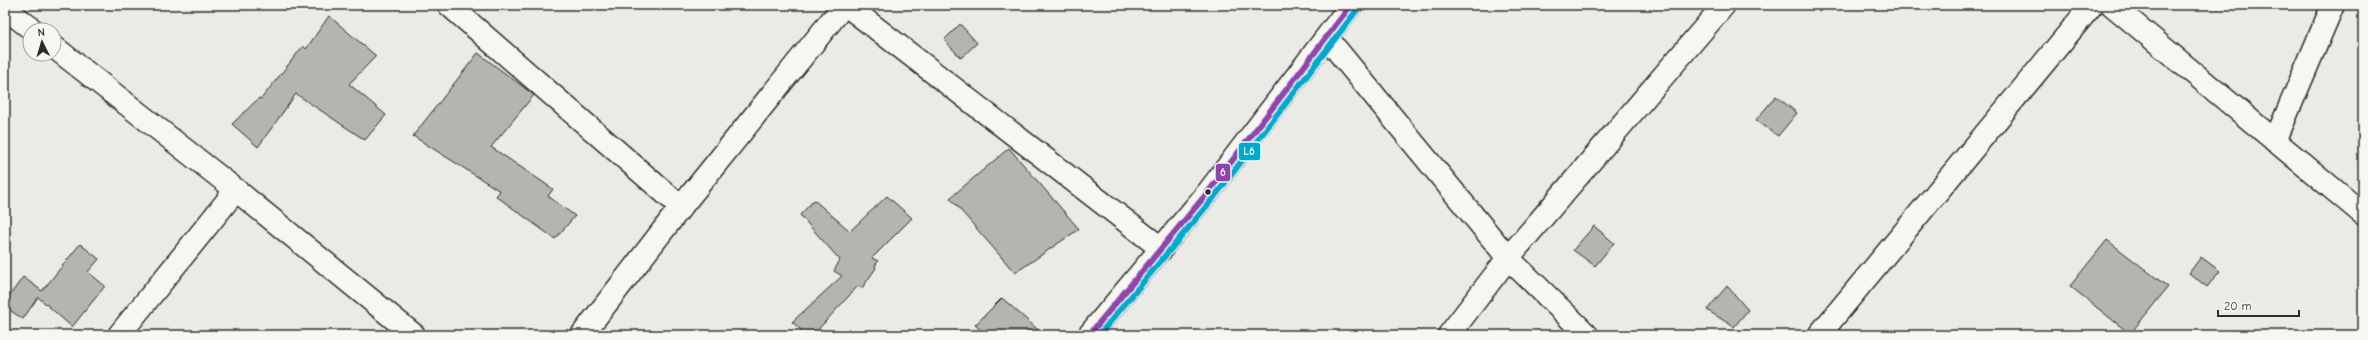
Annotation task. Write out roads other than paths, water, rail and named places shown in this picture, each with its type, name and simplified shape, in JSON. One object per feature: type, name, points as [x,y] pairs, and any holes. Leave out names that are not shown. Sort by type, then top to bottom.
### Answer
[{"type":"street","points":[[448,5],[681,207]]},
{"type":"street","points":[[582,335],[681,207],[845,5],[1162,249]]},
{"type":"street","points":[[1089,335],[1209,191],[1351,5]]},
{"type":"street","points":[[1449,335],[1508,258],[1724,5]]},
{"type":"street","points":[[1819,335],[2092,5]]},
{"type":"street","points":[[2112,5],[2363,214]]},
{"type":"street","points":[[2275,141],[2333,5]]},
{"type":"street","points":[[5,8],[23,22]]},
{"type":"street","points":[[1327,38],[1508,258],[1588,335]]},
{"type":"street","points":[[62,53],[236,190],[414,335]]},
{"type":"street","points":[[120,335],[236,190]]}]
